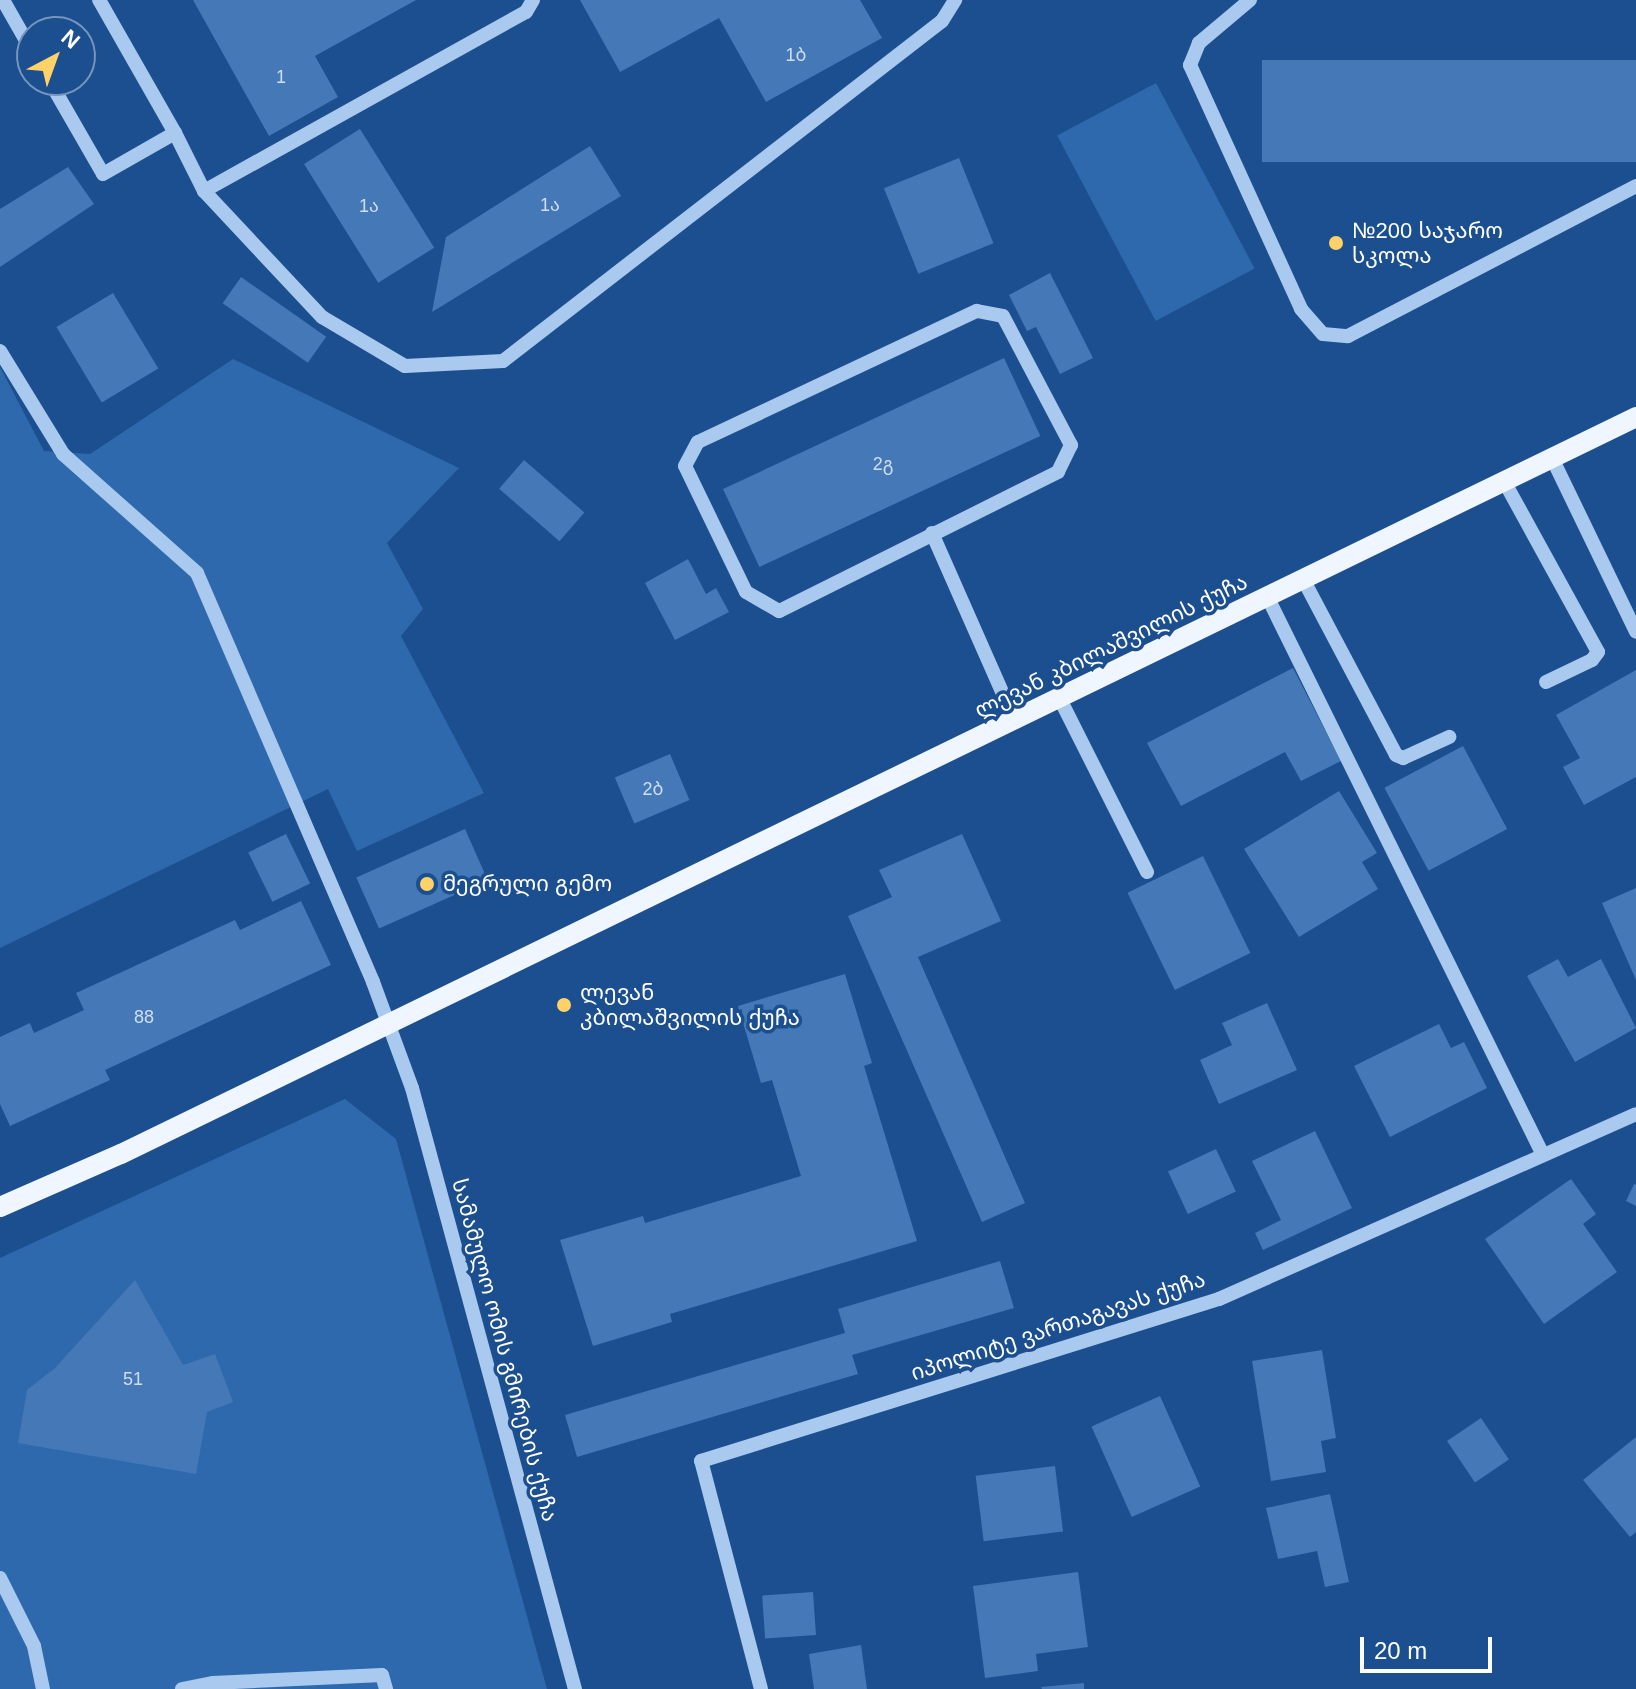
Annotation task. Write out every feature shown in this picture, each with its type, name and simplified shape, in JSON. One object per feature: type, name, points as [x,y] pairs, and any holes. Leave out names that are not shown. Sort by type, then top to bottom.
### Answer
[{"type":"main road","name":"ლევან კბილაშვილის ქუჩა","points":[[0,1207],[390,1023],[1636,417]]},
{"type":"street","points":[[99,0],[175,133],[204,191],[322,317],[405,366],[503,361],[942,21],[955,0]]},
{"type":"street","points":[[204,191],[526,12],[533,0]]},
{"type":"street","points":[[1250,0],[1199,43],[1190,65],[1301,309],[1323,334],[1348,336],[1636,186]]},
{"type":"street","points":[[2,1],[16,24]]},
{"type":"street","points":[[58,96],[103,174],[175,133]]},
{"type":"street","points":[[977,311],[1003,316],[1071,445],[1058,472],[932,533],[779,611],[746,592],[685,466],[698,442],[977,311]]},
{"type":"street","name":"სამამულო ომის გმირების ქუჩა","points":[[0,351],[63,454],[197,573],[390,1023],[575,1689]]},
{"type":"street","points":[[1552,458],[1636,632]]},
{"type":"street","points":[[1504,481],[1598,652],[1592,660],[1546,682]]},
{"type":"street","points":[[932,533],[1014,719]]},
{"type":"street","points":[[1303,579],[1396,755],[1403,758],[1449,737]]},
{"type":"street","points":[[1267,596],[1543,1155]]},
{"type":"street","points":[[1059,697],[1147,872]]},
{"type":"street","name":"იპოლიტე ვართაგავას ქუჩა","points":[[761,1689],[701,1461],[1219,1299],[1636,1114]]},
{"type":"street","points":[[0,1578],[34,1646],[43,1689]]},
{"type":"street","points":[[182,1689],[213,1683],[382,1675],[386,1689]]},
{"type":"shaded area","points":[[1156,83],[1255,268],[1156,321],[1057,136]]},
{"type":"shaded area","points":[[233,359],[459,468],[387,543],[423,609],[401,636],[484,793],[357,851],[328,789],[0,948],[0,367],[44,451],[90,454]]},
{"type":"shaded area","points":[[345,1099],[396,1139],[547,1689],[0,1689],[0,1258]]},
{"type":"building","points":[[193,0],[416,0],[315,56],[338,97],[269,136]]},
{"type":"building","points":[[580,0],[860,0],[882,38],[766,102],[719,18],[620,72]]},
{"type":"building","points":[[1262,60],[1636,60],[1636,162],[1262,162]]},
{"type":"building","points":[[360,129],[434,248],[378,283],[304,164]]},
{"type":"building","points":[[590,146],[621,196],[432,312],[446,237]]},
{"type":"building","points":[[959,158],[993,243],[918,274],[884,188]]},
{"type":"building","points":[[68,167],[94,204],[0,267],[0,209]]},
{"type":"building","points":[[1050,273],[1093,358],[1060,374],[1036,327],[1027,331],[1009,295]]},
{"type":"building","points":[[241,277],[326,337],[308,363],[223,303]]},
{"type":"building","points":[[113,293],[158,368],[102,402],[56,327]]},
{"type":"building","points":[[1004,358],[1040,436],[759,567],[723,489]]},
{"type":"building","points":[[524,460],[584,512],[559,541],[499,489]]},
{"type":"building","points":[[688,559],[706,594],[716,588],[729,612],[675,640],[645,583]]},
{"type":"building","points":[[1293,668],[1341,761],[1301,781],[1285,752],[1181,806],[1147,743]]},
{"type":"building","points":[[1636,670],[1636,777],[1584,805],[1563,767],[1580,758],[1556,715]]},
{"type":"building","points":[[1463,746],[1507,829],[1429,871],[1384,788]]},
{"type":"building","points":[[670,754],[690,800],[634,823],[615,777]]},
{"type":"building","points":[[1339,791],[1377,853],[1362,862],[1378,889],[1299,937],[1244,849]]},
{"type":"building","points":[[465,829],[488,880],[379,929],[356,877]]},
{"type":"building","points":[[286,834],[310,883],[272,902],[248,852]]},
{"type":"building","points":[[962,834],[1001,921],[918,957],[1025,1203],[982,1222],[848,916],[892,897],[879,870]]},
{"type":"building","points":[[1203,856],[1250,953],[1175,990],[1128,893]]},
{"type":"building","points":[[1636,888],[1636,980],[1602,903]]},
{"type":"building","points":[[301,901],[331,965],[105,1070],[110,1080],[10,1126],[0,1104],[0,1037],[30,1023],[34,1033],[84,1010],[76,993],[235,920],[240,930]]},
{"type":"building","points":[[1558,959],[1568,977],[1601,959],[1636,1028],[1575,1062],[1527,976]]},
{"type":"building","points":[[845,974],[872,1063],[864,1066],[917,1241],[670,1314],[672,1322],[593,1346],[560,1240],[643,1216],[645,1223],[801,1176],[772,1080],[761,1083],[738,1006]]},
{"type":"building","points":[[1267,1003],[1297,1070],[1219,1104],[1200,1060],[1232,1045],[1222,1023]]},
{"type":"building","points":[[1439,1024],[1451,1048],[1464,1042],[1487,1088],[1390,1137],[1354,1066]]},
{"type":"building","points":[[1315,1131],[1352,1208],[1263,1250],[1255,1233],[1281,1220],[1252,1161]]},
{"type":"building","points":[[1216,1149],[1236,1192],[1188,1214],[1168,1171]]},
{"type":"building","points":[[1571,1179],[1596,1214],[1583,1224],[1617,1272],[1544,1324],[1485,1239]]},
{"type":"building","points":[[1636,1185],[1636,1206],[1626,1201]]},
{"type":"building","points":[[1000,1261],[1014,1308],[852,1355],[858,1374],[577,1457],[565,1415],[845,1333],[838,1309]]},
{"type":"building","points":[[135,1280],[183,1365],[215,1354],[233,1402],[207,1412],[196,1474],[18,1443],[27,1390],[55,1368]]},
{"type":"building","points":[[1322,1350],[1336,1438],[1321,1441],[1326,1472],[1271,1481],[1252,1361]]},
{"type":"building","points":[[1160,1396],[1200,1486],[1132,1517],[1091,1427]]},
{"type":"building","points":[[1481,1418],[1509,1459],[1475,1482],[1447,1441]]},
{"type":"building","points":[[1636,1437],[1636,1532],[1630,1537],[1583,1480]]},
{"type":"building","points":[[1055,1466],[1063,1532],[984,1541],[976,1476]]},
{"type":"building","points":[[1330,1494],[1349,1582],[1325,1587],[1317,1551],[1278,1559],[1266,1508]]},
{"type":"building","points":[[1078,1572],[1088,1647],[1036,1654],[1038,1671],[985,1678],[973,1586]]},
{"type":"building","points":[[813,1592],[816,1635],[765,1638],[762,1596]]},
{"type":"building","points":[[861,1645],[867,1689],[814,1689],[809,1654]]},
{"type":"building","points":[[1084,1683],[1084,1689],[1041,1687]]},
{"type":"place","name":"№200 საჯარო სკოლა","points":[[1336,243]]},
{"type":"place","name":"მეგრული გემო","points":[[427,884]]},
{"type":"place","name":"ლევან კბილაშვილის ქუჩა","points":[[564,1005]]}]
